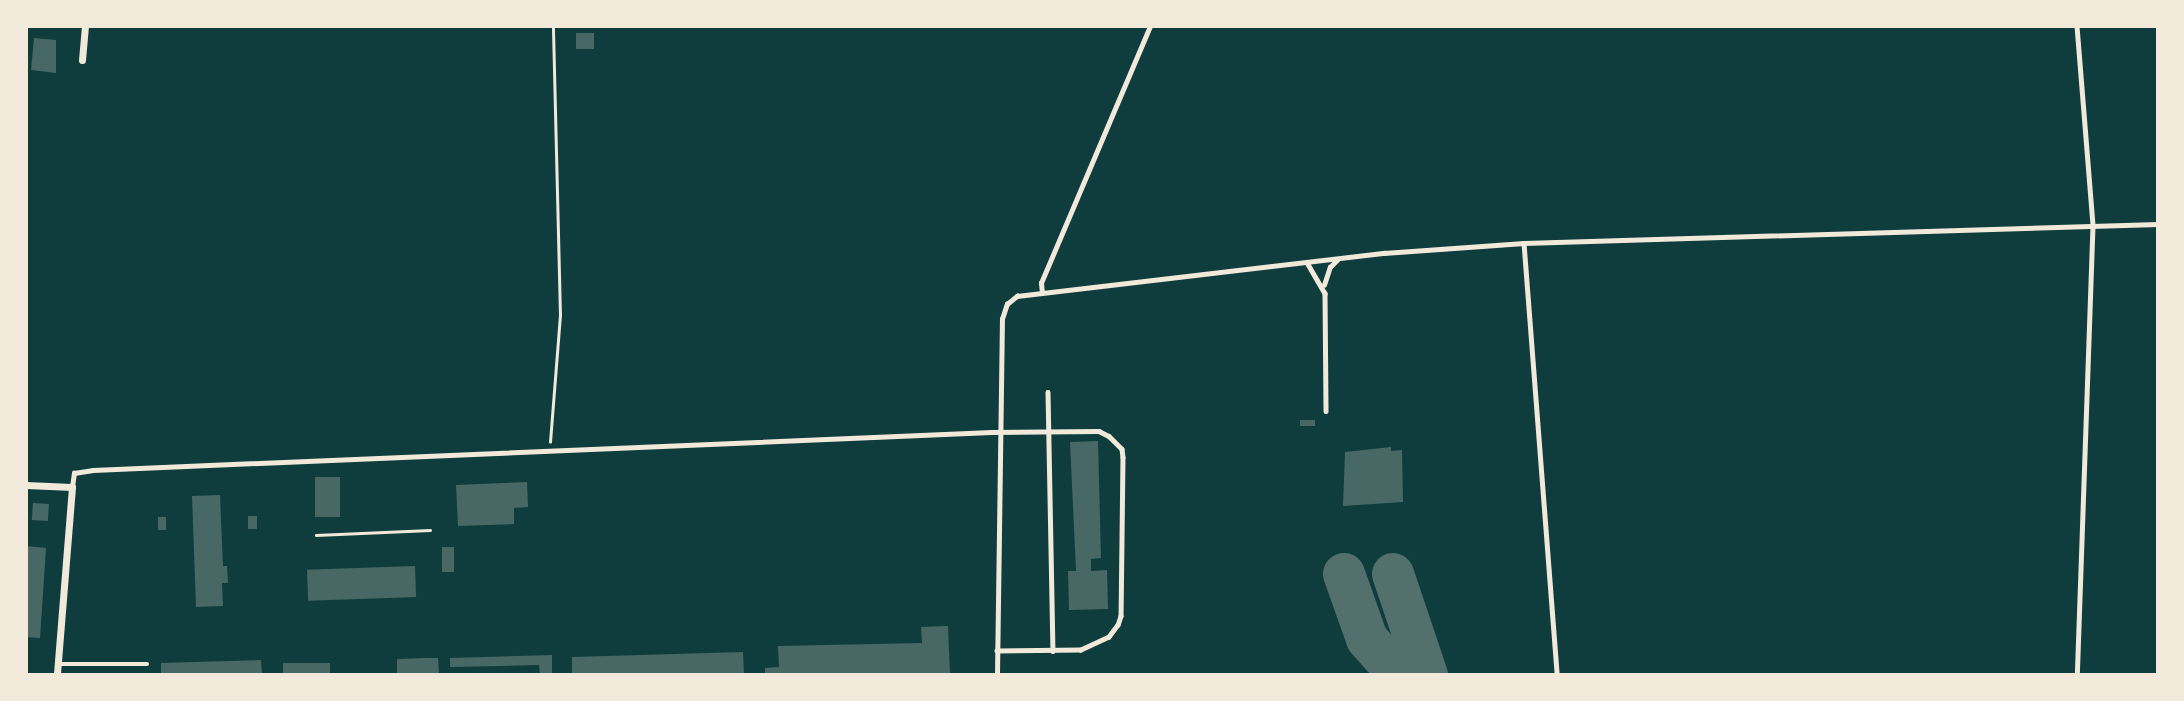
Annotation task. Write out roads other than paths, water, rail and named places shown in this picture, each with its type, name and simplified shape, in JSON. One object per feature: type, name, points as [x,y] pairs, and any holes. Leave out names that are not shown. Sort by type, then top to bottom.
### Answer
[{"type":"street","points":[[82,61],[85,26]]},
{"type":"street","points":[[26,485],[72,487],[57,675]]},
{"type":"lane","points":[[1042,293],[1041,283],[1150,26]]},
{"type":"lane","points":[[2077,26],[2092,226],[2077,675]]},
{"type":"lane","points":[[997,675],[1003,310],[1011,298],[1338,259],[1524,243],[2158,224]]},
{"type":"lane","points":[[1524,243],[1557,675]]},
{"type":"lane","points":[[1326,411],[1326,276],[1338,259]]},
{"type":"lane","points":[[1307,263],[1318,276],[1325,293]]},
{"type":"lane","points":[[1048,393],[1053,651]]},
{"type":"lane","points":[[72,487],[74,473],[93,470],[1000,432],[1099,432],[1116,442],[1123,457],[1121,616],[1118,625],[1109,637],[1092,646],[1053,651],[997,651]]},
{"type":"lane","points":[[58,664],[147,664]]}]
